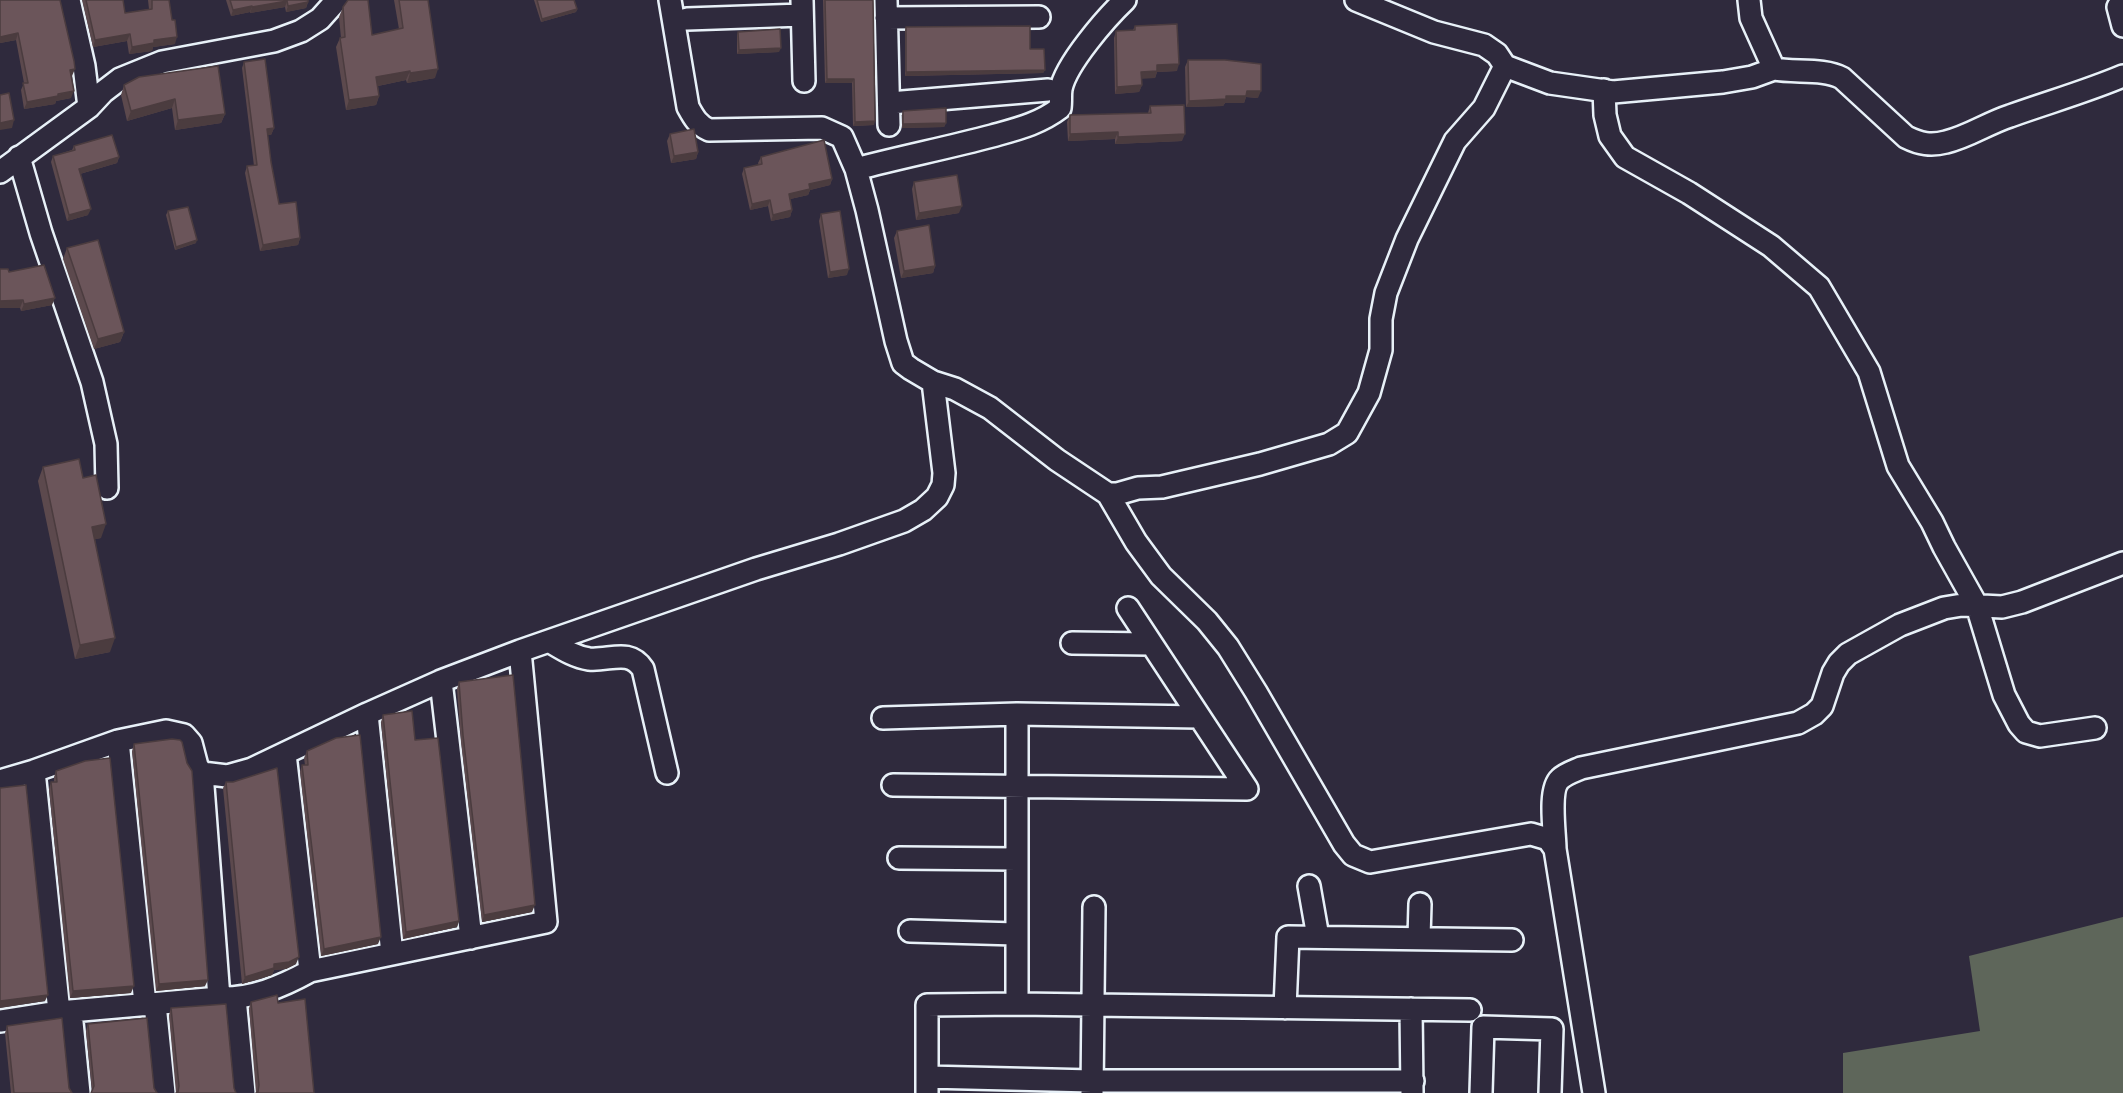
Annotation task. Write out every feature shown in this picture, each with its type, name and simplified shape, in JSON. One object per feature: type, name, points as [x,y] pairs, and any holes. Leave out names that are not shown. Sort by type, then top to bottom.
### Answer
[{"type":"street","points":[[69,0],[84,66],[89,107]]},
{"type":"street","points":[[0,172],[89,107],[120,79],[162,62],[274,41],[301,31],[320,20],[337,0]]},
{"type":"street","points":[[670,0],[688,107],[699,125],[709,130],[822,128],[842,137],[856,169],[903,363],[933,382],[956,389],[990,408],[1057,460],[1108,494],[1136,542],[1161,576],[1194,608],[1228,647],[1344,844],[1353,855],[1370,862],[1531,834],[1548,839],[1555,849]]},
{"type":"street","points":[[856,169],[952,147],[1031,125],[1047,118],[1060,108],[1061,89],[1072,67],[1108,16],[1125,0]]},
{"type":"street","points":[[1356,0],[1434,32],[1484,45],[1497,54],[1505,66],[1550,83],[1613,92],[1723,82],[1752,77],[1774,69],[1833,73],[1842,78],[1906,137],[1918,143],[1947,142],[2008,116],[2083,93],[2123,76]]},
{"type":"street","points":[[1749,0],[1751,18],[1774,69]]},
{"type":"street","points":[[687,18],[802,7],[804,81]]},
{"type":"street","points":[[889,125],[886,9],[1039,16]]},
{"type":"street","points":[[1108,494],[1161,486],[1278,460],[1329,444],[1347,433],[1369,393],[1381,350],[1381,319],[1386,293],[1407,239],[1455,141],[1484,108],[1505,66]]},
{"type":"street","points":[[890,102],[1048,90]]},
{"type":"street","points":[[1604,90],[1605,116],[1610,136],[1624,157],[1689,193],[1771,246],[1819,287],[1869,372],[1898,466],[1932,522],[1977,606],[2004,695],[2011,711],[2026,732],[2040,736],[2095,728]]},
{"type":"street","points":[[19,157],[41,233],[92,382],[106,444],[107,488]]},
{"type":"street","points":[[202,773],[227,776],[239,773],[441,681],[520,651],[756,569],[840,544],[904,521],[923,510],[937,497],[943,485],[944,473],[933,382]]},
{"type":"street","points":[[1594,1093],[1555,849],[1553,789],[1559,780],[1581,768],[1798,723],[1814,714],[1822,706],[1833,673],[1848,654],[1900,625],[1944,608],[1962,605],[2002,607],[2022,602],[2123,563]]},
{"type":"street","points":[[893,785],[1247,789],[1128,608]]},
{"type":"street","points":[[549,641],[568,652],[589,659],[627,657],[637,661],[643,669],[667,773]]},
{"type":"street","points":[[1072,643],[1150,644]]},
{"type":"street","points":[[0,1021],[65,1012],[227,998],[274,989],[310,971],[546,922],[520,651]]},
{"type":"street","points":[[441,681],[471,938]]},
{"type":"street","points":[[367,714],[392,954]]},
{"type":"street","points":[[883,718],[1017,714],[1199,717]]},
{"type":"street","points":[[1017,714],[1017,1004]]},
{"type":"street","points":[[0,781],[118,741],[166,731],[184,735],[191,743],[197,766],[202,773],[227,998],[244,1093]]},
{"type":"street","points":[[118,741],[150,1004],[164,1093]]},
{"type":"street","points":[[285,754],[310,971]]},
{"type":"street","points":[[34,771],[65,1012],[79,1093]]},
{"type":"street","points":[[899,858],[1017,859]]},
{"type":"street","points":[[1309,886],[1318,937]]},
{"type":"street","points":[[1419,938],[1420,904]]},
{"type":"street","points":[[1092,1087],[1094,907]]},
{"type":"street","points":[[910,931],[1016,934]]},
{"type":"street","points":[[1285,1008],[1288,937],[1512,940]]},
{"type":"street","points":[[1411,1009],[1412,1087],[927,1085],[927,1005],[1017,1004],[1092,1006],[1411,1009],[1470,1010]]},
{"type":"street","points":[[1481,1093],[1483,1027],[1552,1029],[1550,1093]]},
{"type":"green space","points":[[2123,917],[2123,1093],[1843,1093],[1843,1053],[1980,1031],[1969,956]]},
{"type":"building","points":[[0,0],[60,0],[74,61],[75,69],[70,70],[74,91],[27,102],[23,83],[28,83],[18,33],[0,37]]},
{"type":"building","points":[[86,0],[123,0],[125,13],[152,9],[152,0],[169,0],[177,37],[154,40],[154,43],[132,47],[130,34],[95,40]]},
{"type":"building","points":[[230,0],[308,0],[308,2],[288,6],[287,1],[233,10]]},
{"type":"building","points":[[348,0],[368,0],[372,35],[403,28],[399,0],[428,0],[438,69],[376,77],[379,96],[349,100],[340,38],[345,37],[343,7]]},
{"type":"building","points":[[537,0],[574,0],[577,9],[542,19]]},
{"type":"building","points":[[825,0],[873,0],[875,121],[855,122],[854,79],[827,79]]},
{"type":"building","points":[[1177,24],[1179,64],[1157,65],[1157,71],[1141,72],[1142,85],[1117,87],[1116,31],[1135,30],[1135,26]]},
{"type":"building","points":[[1030,26],[1030,49],[1044,49],[1045,70],[906,72],[906,27]]},
{"type":"building","points":[[780,29],[781,48],[739,50],[738,32]]},
{"type":"building","points":[[265,59],[274,128],[267,129],[279,204],[296,202],[300,238],[263,245],[247,166],[257,165],[244,62]]},
{"type":"building","points":[[1188,60],[1225,60],[1261,64],[1261,91],[1247,91],[1246,96],[1226,96],[1226,99],[1189,101]]},
{"type":"building","points":[[218,66],[225,114],[178,120],[175,99],[131,111],[124,85],[139,77]]},
{"type":"building","points":[[9,93],[14,120],[0,123],[0,95]]},
{"type":"building","points":[[1184,105],[1185,134],[1118,137],[1118,132],[1070,134],[1070,115],[1151,113],[1150,106]]},
{"type":"building","points":[[946,108],[946,123],[903,124],[903,111]]},
{"type":"building","points":[[694,129],[698,152],[674,156],[670,134]]},
{"type":"building","points":[[112,135],[119,157],[79,169],[91,209],[69,215],[53,156],[75,150],[74,146]]},
{"type":"building","points":[[824,140],[832,179],[809,184],[810,189],[789,194],[792,210],[773,215],[770,200],[752,204],[744,168],[762,164],[761,157]]},
{"type":"building","points":[[957,175],[962,206],[919,213],[914,182]]},
{"type":"building","points":[[188,207],[197,240],[176,247],[168,211]]},
{"type":"building","points":[[840,211],[849,269],[830,272],[821,214]]},
{"type":"building","points":[[929,225],[935,266],[904,271],[897,231]]},
{"type":"building","points":[[98,240],[124,332],[98,339],[67,248]]},
{"type":"building","points":[[44,265],[55,298],[24,304],[23,300],[0,301],[0,269],[8,269],[9,272]]},
{"type":"building","points":[[79,459],[83,478],[96,475],[106,524],[92,527],[115,638],[80,645],[43,467]]},
{"type":"building","points":[[513,675],[535,905],[484,915],[459,682]]},
{"type":"building","points":[[412,711],[415,740],[438,738],[459,921],[406,932],[383,715]]},
{"type":"building","points":[[360,735],[381,937],[324,949],[302,765],[308,765],[307,751],[336,738]]},
{"type":"building","points":[[172,739],[182,742],[187,763],[192,771],[208,980],[159,984],[134,744]]},
{"type":"building","points":[[110,758],[134,986],[73,991],[51,782],[57,782],[56,771],[85,761]]},
{"type":"building","points":[[277,768],[299,957],[289,962],[274,964],[274,968],[245,977],[226,782],[233,782]]},
{"type":"building","points":[[26,785],[48,995],[0,1001],[0,788]]},
{"type":"building","points":[[277,995],[278,1003],[305,999],[314,1093],[256,1093],[259,1085],[251,1002]]},
{"type":"building","points":[[226,1004],[236,1093],[176,1093],[179,1086],[171,1008]]},
{"type":"building","points":[[62,1018],[69,1088],[72,1093],[14,1093],[7,1026]]},
{"type":"building","points":[[147,1018],[154,1088],[157,1093],[91,1093],[94,1086],[88,1024]]}]
